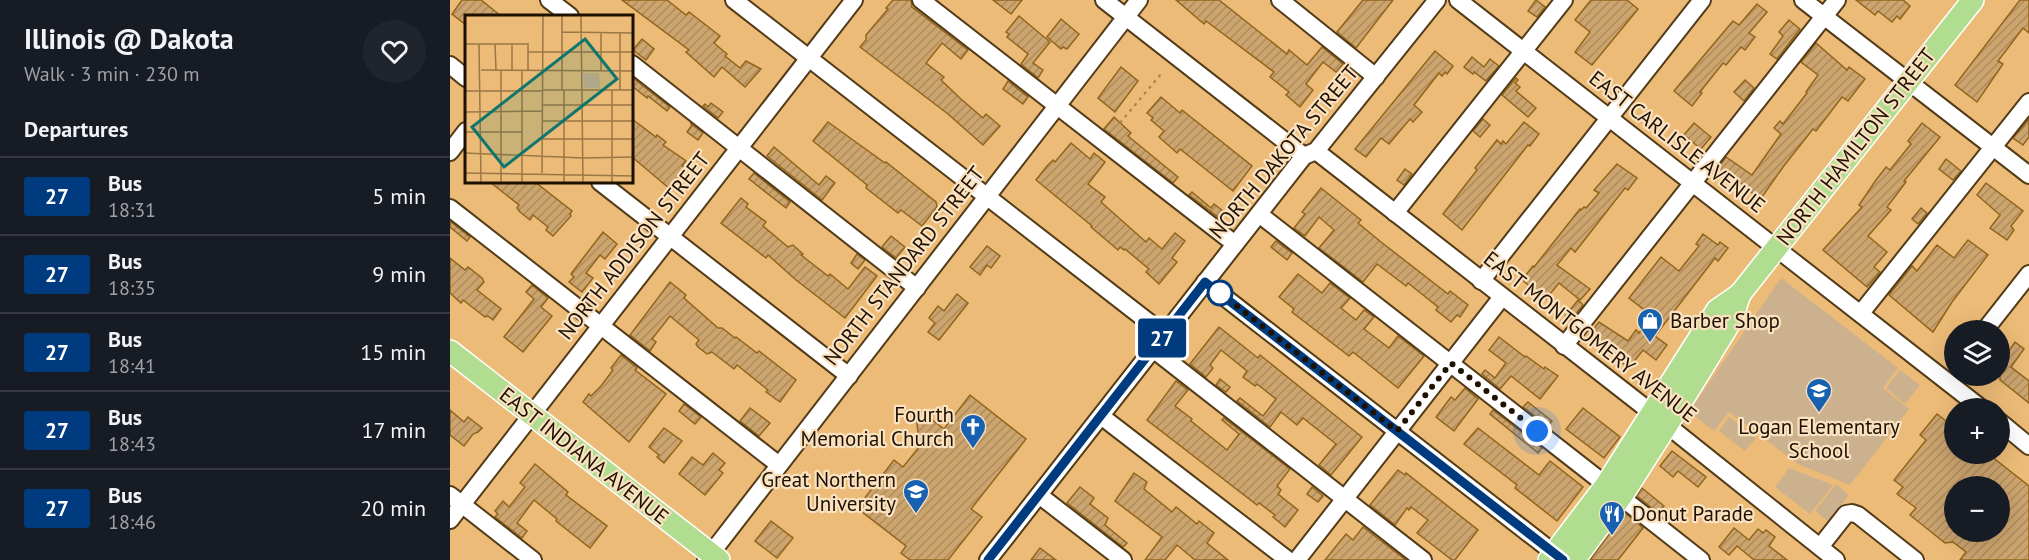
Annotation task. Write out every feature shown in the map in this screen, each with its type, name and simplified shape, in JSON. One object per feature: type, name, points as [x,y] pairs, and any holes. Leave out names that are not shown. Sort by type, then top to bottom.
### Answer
[{"type":"main road","name":"NORTH HAMILTON STREET","points":[[1560,558],[1614,491],[1660,419],[1717,310],[1740,294],[1972,0]]},
{"type":"main road","name":"EAST INDIANA AVENUE","points":[[450,351],[712,558]]},
{"type":"street","points":[[734,0],[1164,334]]},
{"type":"street","name":"NORTH ADDISON STREET","points":[[450,520],[456,500],[532,415],[854,0]]},
{"type":"street","points":[[921,0],[1234,244]]},
{"type":"street","name":"EAST MONTGOMERY AVENUE","points":[[1104,0],[1310,154],[1395,213],[1660,419],[1836,560]]},
{"type":"street","name":"NORTH STANDARD STREET","points":[[712,558],[779,465],[1139,0]]},
{"type":"street","points":[[1280,0],[1376,78]]},
{"type":"street","name":"NORTH DAKOTA STREET","points":[[988,560],[1258,214],[1376,78],[1437,0]]},
{"type":"street","name":"EAST CARLISLE AVENUE","points":[[1458,0],[1861,313],[1944,370]]},
{"type":"street","points":[[1395,213],[1564,0]]},
{"type":"street","points":[[1481,281],[1702,0]]},
{"type":"street","points":[[1803,0],[2029,176]]},
{"type":"street","points":[[1564,346],[1837,0]]},
{"type":"street","points":[[450,65],[465,77]]},
{"type":"street","points":[[633,65],[917,288]]},
{"type":"street","points":[[1861,313],[2029,102]]},
{"type":"street","points":[[450,152],[465,132]]},
{"type":"street","points":[[601,183],[849,376]]},
{"type":"street","points":[[450,208],[779,465]]},
{"type":"street","points":[[1258,214],[1701,560]]},
{"type":"street","points":[[1993,320],[2029,274]]},
{"type":"street","points":[[1205,282],[1560,558]]},
{"type":"street","points":[[1297,560],[1502,297]]},
{"type":"street","points":[[1153,349],[1424,560]]},
{"type":"street","name":"EAST CARLISLE AVENUE","points":[[1961,386],[1973,398]]},
{"type":"street","points":[[1101,416],[1288,560]]},
{"type":"street","points":[[2010,430],[2029,446]]},
{"type":"street","points":[[1039,495],[1123,560]]},
{"type":"street","points":[[456,500],[533,560]]},
{"type":"street","points":[[1820,547],[1846,514],[1852,513],[1858,515],[1915,560]]},
{"type":"path","points":[[1120,123],[1161,74]]},
{"type":"shaded area","points":[[1781,278],[1898,368],[1883,388],[1909,409],[1850,485],[1798,464],[1729,412],[1714,431],[1689,412]]},
{"type":"shaded area","points":[[1900,370],[1920,385],[1905,404],[1886,388]]},
{"type":"shaded area","points":[[1729,417],[1756,438],[1745,451],[1719,431]]},
{"type":"shaded area","points":[[1789,468],[1833,485],[1810,514],[1775,487]]},
{"type":"shaded area","points":[[1836,484],[1849,495],[1829,522],[1815,511]]},
{"type":"building","points":[[462,0],[481,0],[500,15],[465,15],[465,24],[452,14]]},
{"type":"building","points":[[622,0],[667,0],[686,15],[689,12],[720,36],[714,43],[740,68],[746,61],[761,69],[745,87],[722,67],[714,77],[686,52],[689,50]]},
{"type":"building","points":[[893,0],[911,0],[912,7],[968,50],[961,59],[942,43],[926,63],[944,77],[941,80],[983,118],[986,114],[1000,126],[983,145],[948,114],[860,47],[866,40],[866,35]]},
{"type":"building","points":[[993,0],[1022,0],[1011,14]]},
{"type":"building","points":[[1176,0],[1219,0],[1287,54],[1289,50],[1307,65],[1322,47],[1343,64],[1336,72],[1323,62],[1306,84],[1313,90],[1300,107],[1286,95],[1289,92],[1270,77],[1274,72],[1206,21],[1204,24]]},
{"type":"building","points":[[1363,0],[1393,0],[1356,48],[1337,32]]},
{"type":"building","points":[[1536,0],[1545,7],[1537,17],[1528,11]]},
{"type":"building","points":[[1591,0],[1627,0],[1638,9],[1592,65],[1575,52],[1590,32],[1575,20]]},
{"type":"building","points":[[1856,0],[1903,0],[1910,6],[1900,19],[1897,16],[1892,22],[1878,11],[1875,15]]},
{"type":"building","points":[[2020,0],[2029,0],[2029,33],[2023,28],[1998,61],[2003,64],[1977,102],[1955,85]]},
{"type":"building","points":[[1757,4],[1767,12],[1749,33],[1755,37],[1745,50],[1741,47],[1726,65],[1723,63],[1692,106],[1674,91],[1733,21],[1739,25]]},
{"type":"building","points":[[1019,16],[1050,42],[1033,63],[1043,70],[1038,78],[1021,64],[1028,54],[1007,37],[1009,34],[1006,32]]},
{"type":"building","points":[[1061,19],[1079,34],[1067,49],[1063,47],[1061,49],[1047,37]]},
{"type":"building","points":[[1789,20],[1800,29],[1777,59],[1770,54],[1783,36],[1779,32]]},
{"type":"building","points":[[642,39],[654,49],[646,60],[633,50]]},
{"type":"building","points":[[1816,43],[1847,70],[1849,67],[1865,79],[1848,101],[1842,97],[1816,131],[1813,129],[1760,200],[1726,170],[1720,176],[1715,172],[1726,157],[1752,175],[1781,134],[1774,128],[1780,121],[1783,124],[1818,75],[1801,62]]},
{"type":"building","points":[[1435,51],[1453,66],[1447,74],[1445,72],[1442,76],[1439,73],[1414,105],[1422,112],[1413,122],[1410,119],[1389,144],[1381,138],[1366,157],[1355,149]]},
{"type":"building","points":[[1472,57],[1484,67],[1490,59],[1499,66],[1486,81],[1464,67]]},
{"type":"building","points":[[1121,67],[1138,81],[1115,112],[1098,98]]},
{"type":"building","points":[[633,78],[670,107],[667,111],[648,96],[647,98],[633,87]]},
{"type":"building","points":[[1516,78],[1518,80],[1515,83],[1520,87],[1516,91],[1536,108],[1528,117],[1502,95]]},
{"type":"building","points":[[1745,80],[1754,88],[1744,101],[1734,92]]},
{"type":"building","points":[[1008,81],[1028,97],[1023,104],[1003,89]]},
{"type":"building","points":[[1161,97],[1180,113],[1182,110],[1252,166],[1233,191],[1180,149],[1177,153],[1159,137],[1164,131],[1151,120],[1153,118],[1147,113]]},
{"type":"building","points":[[711,103],[723,112],[718,118],[703,106],[705,104],[708,107]]},
{"type":"building","points":[[1114,117],[1131,133],[1128,136],[1178,177],[1173,183],[1104,129]]},
{"type":"building","points":[[1483,119],[1490,125],[1480,137],[1473,131]]},
{"type":"building","points":[[2029,119],[2029,137],[2023,145],[2013,138]]},
{"type":"building","points":[[633,120],[666,142],[663,145],[686,161],[682,166],[686,168],[670,189],[633,158]]},
{"type":"building","points":[[828,122],[886,162],[936,202],[937,207],[922,226],[901,210],[898,213],[813,141]]},
{"type":"building","points":[[1524,122],[1539,134],[1462,230],[1443,214],[1497,140],[1501,144],[1503,141],[1506,144]]},
{"type":"building","points":[[690,123],[703,133],[698,140],[687,132],[692,125]]},
{"type":"building","points":[[1694,123],[1711,137],[1701,149],[1684,135]]},
{"type":"building","points":[[1922,123],[1940,137],[1904,181],[1906,182],[1887,207],[1891,210],[1868,236],[1887,252],[1874,267],[1880,272],[1867,287],[1823,250],[1862,207],[1859,205],[1876,180],[1886,167],[1890,170],[1911,144],[1908,141]]},
{"type":"building","points":[[1071,143],[1090,159],[1094,153],[1105,162],[1088,184],[1105,197],[1101,202],[1146,242],[1149,238],[1162,249],[1175,233],[1185,241],[1172,258],[1177,262],[1159,284],[1146,272],[1149,269],[1125,249],[1120,247],[1118,250],[1036,180]]},
{"type":"building","points":[[774,147],[819,185],[826,176],[835,183],[822,200],[767,156]]},
{"type":"building","points":[[1946,159],[1961,171],[1953,180],[1939,169]]},
{"type":"building","points":[[1617,164],[1637,178],[1628,190],[1625,188],[1575,252],[1571,248],[1557,265],[1590,289],[1580,300],[1559,283],[1546,299],[1522,280],[1580,209],[1586,208],[1599,193],[1594,190]]},
{"type":"building","points":[[1405,169],[1412,174],[1404,185],[1397,180]]},
{"type":"building","points":[[754,173],[790,202],[786,208],[749,179]]},
{"type":"building","points":[[491,183],[536,183],[572,211],[571,216],[553,236],[546,230],[548,227],[533,215],[530,220],[520,212],[517,208],[519,205]]},
{"type":"building","points":[[1986,183],[2023,211],[2011,226],[2014,230],[2007,240],[1990,228],[2000,215],[1977,195]]},
{"type":"building","points":[[1321,188],[1361,220],[1358,223],[1381,242],[1448,294],[1450,291],[1468,305],[1460,317],[1457,315],[1451,322],[1436,310],[1438,307],[1408,283],[1406,286],[1377,264],[1363,282],[1319,248],[1334,230],[1319,217],[1305,236],[1294,228],[1305,214],[1302,212]]},
{"type":"building","points":[[1192,192],[1211,208],[1214,204],[1223,211],[1218,217],[1189,195]]},
{"type":"building","points":[[741,198],[748,204],[746,207],[766,222],[763,226],[788,247],[793,245],[803,254],[801,255],[848,289],[865,267],[877,276],[845,318],[768,255],[766,258],[721,223]]},
{"type":"building","points":[[1921,208],[1927,213],[1918,224],[1912,219]]},
{"type":"building","points":[[450,221],[470,237],[467,241],[450,227]]},
{"type":"building","points":[[603,232],[617,244],[605,259],[600,255],[586,273],[593,278],[582,292],[569,282],[574,277],[571,274]]},
{"type":"building","points":[[1703,234],[1718,245],[1720,242],[1728,248],[1718,261],[1715,258],[1655,336],[1667,345],[1656,360],[1643,350],[1629,368],[1588,336],[1599,322],[1628,341],[1636,330],[1639,333],[1652,316],[1629,298],[1661,257],[1679,271],[1699,246],[1696,244]]},
{"type":"building","points":[[891,236],[905,247],[896,258],[882,247]]},
{"type":"building","points":[[1968,240],[1988,255],[1952,302],[1933,332],[1889,295],[1912,266],[1917,271],[1937,245],[1954,258]]},
{"type":"building","points":[[1276,241],[1292,253],[1287,260],[1271,247]]},
{"type":"building","points":[[987,246],[1000,256],[991,268],[987,265],[980,275],[970,267]]},
{"type":"building","points":[[857,254],[865,260],[858,269],[851,263]]},
{"type":"building","points":[[450,258],[465,270],[468,267],[482,278],[484,282],[477,290],[501,309],[493,320],[488,316],[485,317],[463,300],[461,303],[450,293]]},
{"type":"building","points":[[1298,274],[1322,293],[1330,283],[1350,298],[1341,308],[1356,320],[1364,310],[1374,317],[1364,329],[1389,348],[1398,336],[1424,356],[1398,388],[1353,352],[1349,356],[1292,312],[1294,309],[1279,297]]},
{"type":"building","points":[[670,282],[686,295],[684,298],[718,328],[722,328],[757,353],[759,351],[796,380],[780,402],[737,365],[734,369],[712,352],[707,354],[698,347],[696,344],[699,340],[670,316],[652,339],[656,342],[650,351],[630,335]]},
{"type":"building","points":[[532,285],[548,298],[541,307],[552,316],[523,352],[504,337],[534,299],[526,292]]},
{"type":"building","points":[[957,294],[968,303],[939,340],[928,332],[935,323],[929,318],[938,306],[944,311]]},
{"type":"building","points":[[1578,300],[1583,305],[1570,321],[1565,316]]},
{"type":"building","points":[[1219,327],[1258,358],[1260,355],[1362,437],[1331,475],[1319,465],[1336,444],[1303,418],[1297,425],[1281,412],[1270,427],[1237,401],[1240,398],[1263,416],[1276,399],[1257,384],[1255,386],[1243,377],[1247,371],[1221,350],[1210,365],[1213,368],[1206,377],[1190,364]]},
{"type":"building","points":[[1499,337],[1525,357],[1558,376],[1540,399],[1511,376],[1500,389],[1482,374],[1485,370],[1495,378],[1506,363],[1489,350]]},
{"type":"building","points":[[2015,342],[2024,349],[2011,367],[2029,381],[2029,403],[2008,386],[2010,386],[2010,350]]},
{"type":"building","points":[[621,355],[637,368],[635,370],[666,394],[629,442],[583,402],[589,394],[591,396],[601,386]]},
{"type":"building","points":[[1220,379],[1230,387],[1226,392],[1216,385]]},
{"type":"building","points":[[1176,381],[1188,390],[1175,406],[1227,450],[1239,434],[1222,420],[1224,418],[1290,469],[1277,486],[1281,490],[1278,494],[1298,510],[1285,527],[1273,517],[1275,515],[1259,503],[1257,505],[1147,420]]},
{"type":"building","points":[[1465,388],[1478,399],[1454,431],[1436,417],[1451,397],[1455,400]]},
{"type":"building","points":[[970,395],[1026,439],[971,509],[982,517],[948,560],[910,560],[901,553],[906,546],[857,508],[894,460],[903,467],[920,446],[916,417],[921,411],[944,429]]},
{"type":"building","points":[[1528,402],[1552,421],[1548,426],[1523,407]]},
{"type":"building","points":[[684,404],[701,417],[695,424],[679,411]]},
{"type":"building","points":[[750,408],[770,423],[759,436],[740,421]]},
{"type":"building","points":[[1583,408],[1620,437],[1604,458],[1566,429]]},
{"type":"building","points":[[450,410],[464,422],[468,417],[482,428],[473,434],[464,446],[450,435]]},
{"type":"building","points":[[1493,410],[1542,448],[1538,453],[1490,414]]},
{"type":"building","points":[[1937,414],[1944,419],[1944,464],[2001,464],[2029,486],[2029,560],[1960,560],[1966,552],[1953,542],[1945,543],[1910,515],[1916,508],[1897,494],[1903,487],[1894,480],[1926,440],[1920,435]]},
{"type":"building","points":[[664,428],[682,441],[664,463],[657,457],[659,455],[649,447]]},
{"type":"building","points":[[1478,428],[1539,475],[1550,461],[1583,487],[1557,521],[1515,488],[1517,485],[1464,444]]},
{"type":"building","points":[[1672,451],[1706,477],[1698,487],[1678,471],[1673,477],[1660,466]]},
{"type":"building","points":[[713,453],[725,463],[719,470],[723,473],[705,495],[679,474],[692,457],[703,465]]},
{"type":"building","points":[[535,464],[568,492],[566,495],[607,526],[590,548],[534,500],[517,523],[527,531],[522,538],[495,517],[498,514],[495,511],[503,501],[509,507],[525,487],[520,483]]},
{"type":"building","points":[[1398,470],[1405,475],[1406,473],[1478,530],[1455,560],[1417,533],[1428,520],[1411,507],[1409,510],[1407,508],[1395,525],[1370,505]]},
{"type":"building","points":[[1134,473],[1147,482],[1144,489],[1172,512],[1176,507],[1197,524],[1199,521],[1214,533],[1207,543],[1228,560],[1195,560],[1177,545],[1165,560],[1145,560],[1162,537],[1115,501]]},
{"type":"building","points":[[1080,487],[1094,498],[1090,504],[1108,518],[1105,525],[1127,543],[1123,547],[1067,503]]},
{"type":"building","points":[[1312,487],[1323,496],[1318,502],[1307,494]]},
{"type":"building","points":[[1642,488],[1664,506],[1658,513],[1637,496]]},
{"type":"building","points":[[1625,513],[1643,528],[1618,560],[1590,560]]},
{"type":"building","points":[[771,521],[793,538],[777,558],[755,541]]},
{"type":"building","points":[[1363,527],[1406,560],[1325,560],[1346,534],[1353,540]]},
{"type":"building","points":[[1734,528],[1749,540],[1758,529],[1763,533],[1766,530],[1775,537],[1769,546],[1787,560],[1754,560],[1737,546],[1729,555],[1719,547]]},
{"type":"building","points":[[1040,548],[1056,560],[1031,560]]},
{"type":"bus line","name":"27","points":[[988,560],[1205,282],[1563,560]]},
{"type":"place","name":"Barber Shop","points":[[1650,344]]},
{"type":"place","name":"Logan Elementary School","points":[[1819,414]]},
{"type":"place","name":"Fourth Memorial Church","points":[[973,450]]},
{"type":"place","name":"Great Northern University","points":[[916,515]]},
{"type":"place","name":"Donut Parade","points":[[1612,537]]},
{"type":"route","points":[[1220,293],[1397,431],[1451,363],[1537,431]]}]
